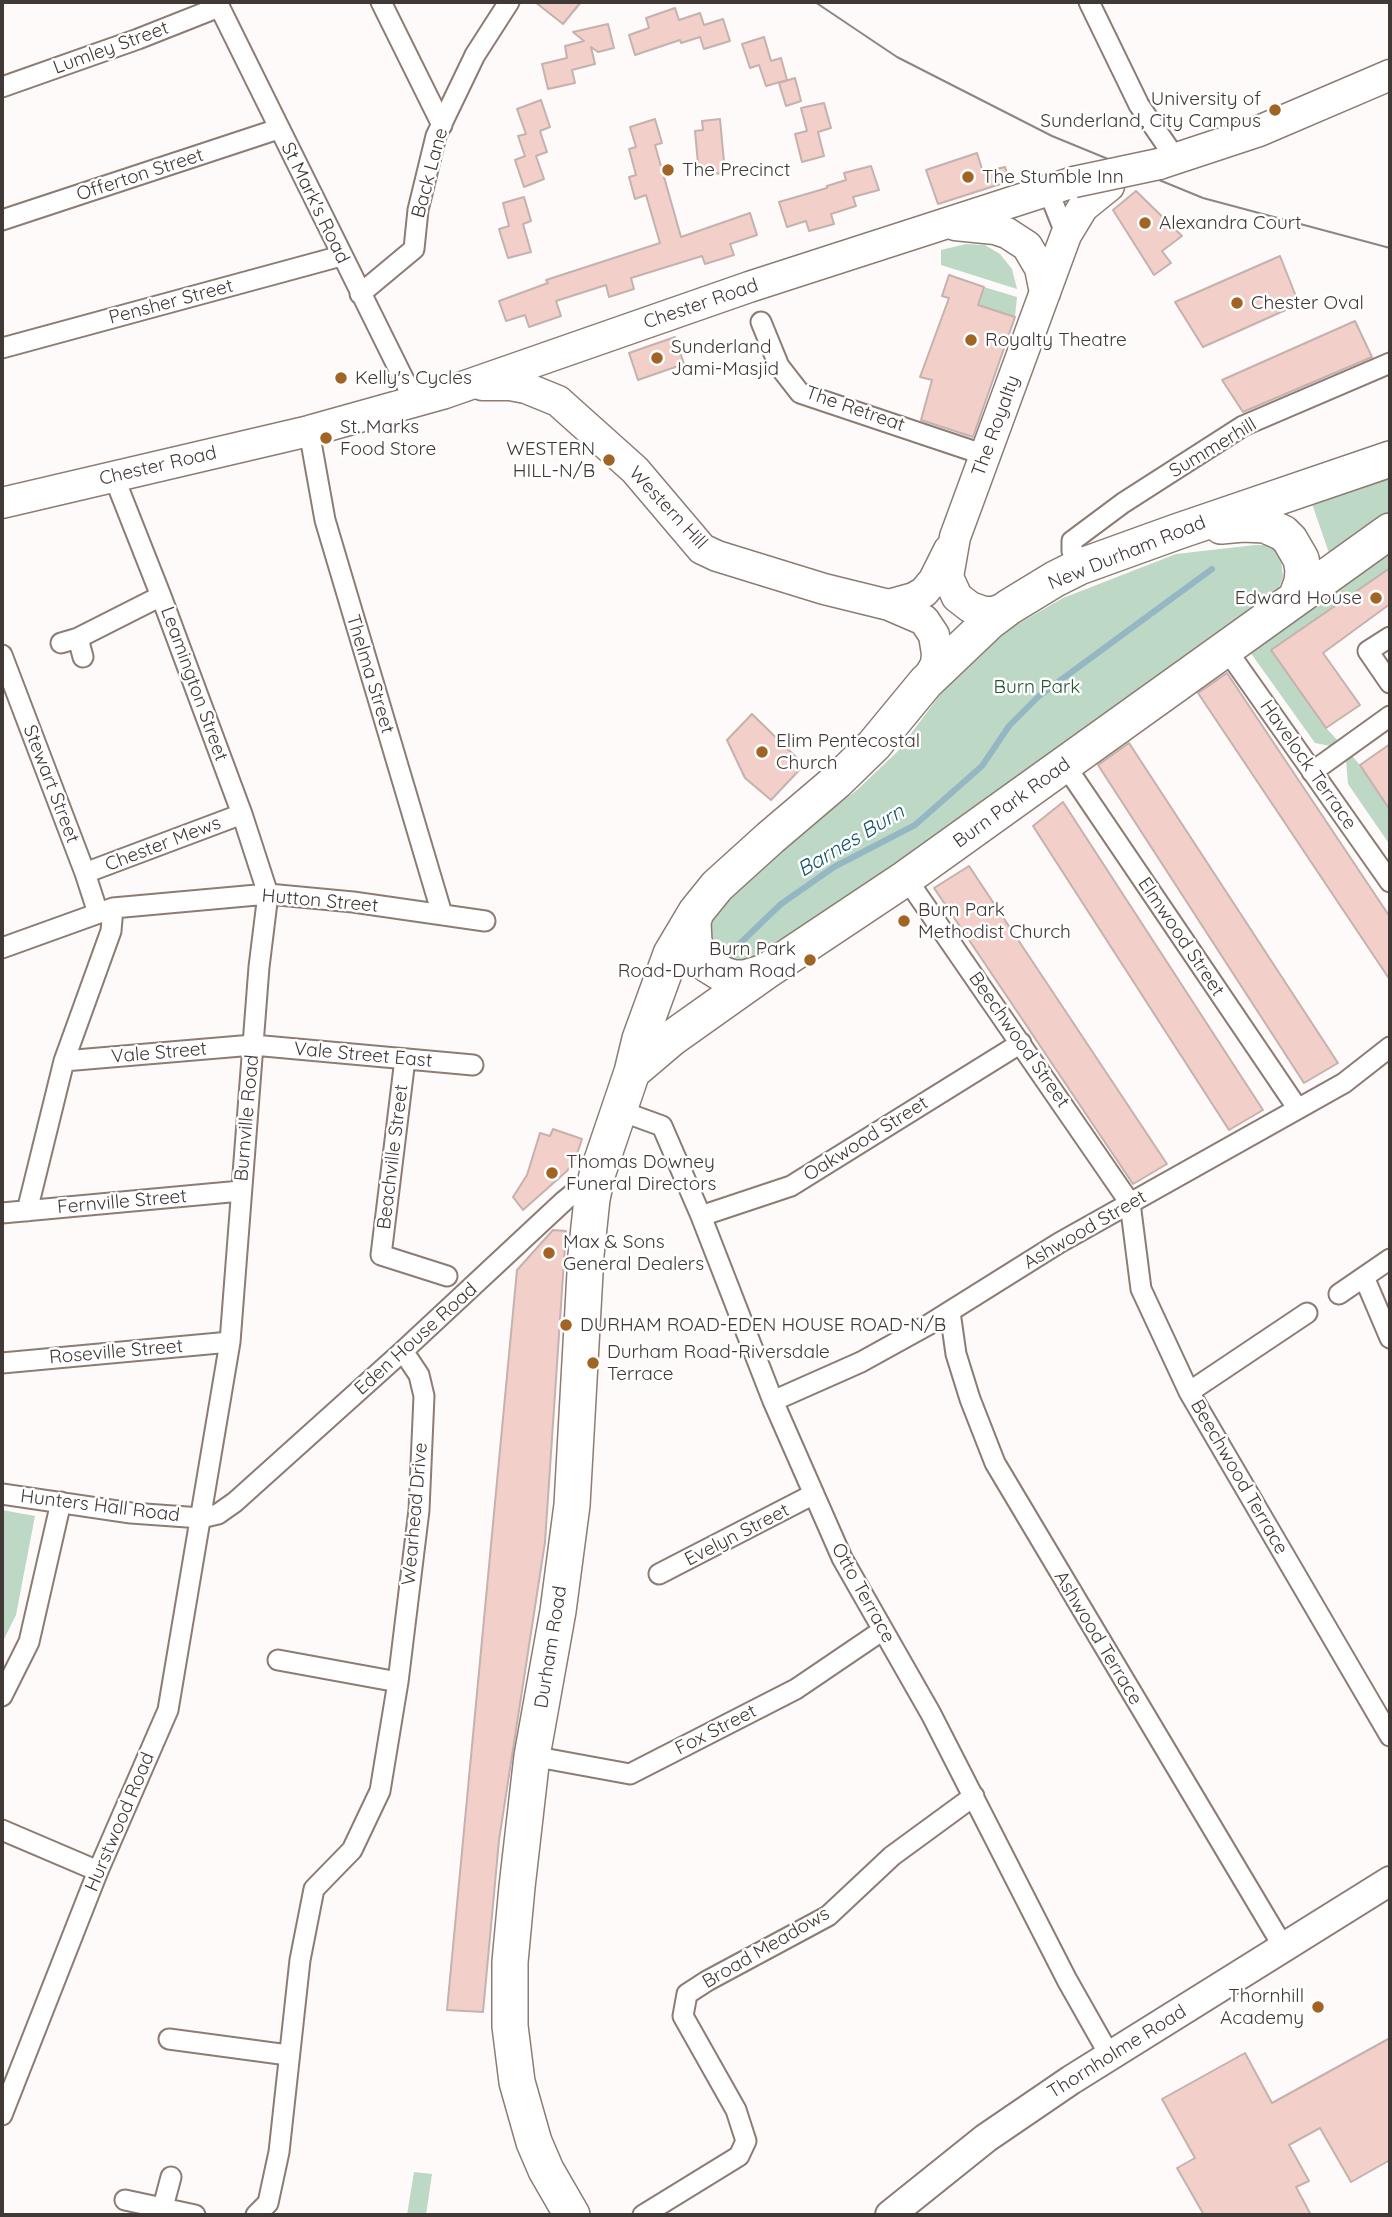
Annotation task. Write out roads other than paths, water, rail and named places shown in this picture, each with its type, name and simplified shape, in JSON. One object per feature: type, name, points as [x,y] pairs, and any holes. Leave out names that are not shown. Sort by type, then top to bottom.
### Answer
[{"type":"highway","name":"New Durham Road","points":[[632,1072],[640,1040],[671,954],[696,912],[743,862],[837,781],[874,745],[926,682],[1009,607],[1079,567],[1390,459]]},
{"type":"highway","points":[[1176,532],[1243,524],[1274,528],[1290,540],[1301,559],[1302,582],[1296,598]]},
{"type":"highway","name":"Burn Park Road","points":[[632,1072],[672,1038],[906,878],[1390,531]]},
{"type":"highway","points":[[696,912],[693,922],[694,942],[708,965],[734,978],[765,972]]},
{"type":"highway","name":"Durham Road","points":[[572,2215],[546,2170],[531,2132],[517,2082],[510,2026],[510,1962],[532,1756],[558,1611],[572,1505],[588,1227],[597,1175],[633,1115],[632,1072]]},
{"type":"main road","name":"Chester Road","points":[[2,503],[309,431],[445,393],[573,347],[1061,186],[1168,161],[1259,131],[1390,75]]},
{"type":"main road","name":"The Royalty","points":[[1009,607],[984,612],[970,607],[957,597],[948,577],[955,537],[1066,235],[1083,207],[1109,186],[1168,161]]},
{"type":"main road","points":[[944,225],[984,227],[1007,233],[1017,239],[1034,256],[1044,280],[1045,293]]},
{"type":"main road","points":[[558,401],[554,391],[556,368],[573,347]]},
{"type":"main road","name":"Western Hill","points":[[445,393],[472,386],[510,385],[558,401],[635,470],[702,549],[730,561],[889,605],[924,620],[934,635],[937,654],[936,664],[926,682]]},
{"type":"main road","points":[[889,605],[914,598],[924,592],[934,580],[955,537]]},
{"type":"street","points":[[381,2],[442,125]]},
{"type":"street","name":"Back Lane","points":[[360,294],[414,249],[418,210],[436,136],[475,55],[509,2]]},
{"type":"street","points":[[1089,2],[1168,161]]},
{"type":"street","name":"Lumley Street","points":[[2,87],[138,39],[218,4]]},
{"type":"street","name":"St Mark's Road","points":[[218,4],[278,130],[415,402]]},
{"type":"street","name":"Offerton Street","points":[[2,220],[278,130]]},
{"type":"street","points":[[1061,186],[1066,235]]},
{"type":"street","name":"Pensher Street","points":[[2,348],[341,256]]},
{"type":"street","name":"The Retreat","points":[[761,321],[779,366],[800,393],[985,455]]},
{"type":"street","name":"Summerhill","points":[[1079,567],[1072,551],[1072,541],[1123,503],[1243,426],[1390,363]]},
{"type":"street","name":"Thelma Street","points":[[309,431],[325,520],[442,914]]},
{"type":"street","name":"Leamington Street","points":[[114,477],[242,814],[268,894]]},
{"type":"street","points":[[74,646],[161,596]]},
{"type":"street","points":[[1390,638],[1368,652],[1390,683]]},
{"type":"street","name":"Havelock Terrace","points":[[1226,649],[1390,882]]},
{"type":"street","name":"Stewart Street","points":[[2,655],[85,873],[105,910]]},
{"type":"street","points":[[1312,772],[1390,716]]},
{"type":"street","name":"Elmwood Street","points":[[1065,765],[1298,1108]]},
{"type":"street","name":"Chester Mews","points":[[85,873],[242,814]]},
{"type":"street","name":"Beechwood Street","points":[[906,878],[1130,1203]]},
{"type":"street","name":"Hutton Street","points":[[2,948],[105,910],[268,894],[353,902],[485,921]]},
{"type":"street","name":"Burnville Road","points":[[201,1518],[230,1342],[261,943],[268,894]]},
{"type":"street","points":[[27,1211],[64,1061],[111,931],[105,910]]},
{"type":"street","name":"Oakwood Street","points":[[701,1216],[791,1186],[1021,1043]]},
{"type":"street","name":"Vale Street East","points":[[253,1045],[473,1065]]},
{"type":"street","name":"Vale Street","points":[[64,1061],[253,1045]]},
{"type":"street","name":"Ashwood Street","points":[[773,1401],[861,1362],[950,1312],[1059,1243],[1344,1083],[1390,1047]]},
{"type":"street","name":"Beachville Street","points":[[405,1059],[381,1255],[447,1276]]},
{"type":"street","name":"Otto Terrace","points":[[633,1115],[662,1126],[701,1216],[773,1401],[842,1558],[931,1714],[1067,1980],[1110,2056]]},
{"type":"street","name":"Eden House Road","points":[[235,1502],[597,1175]]},
{"type":"street","name":"Fernville Street","points":[[2,1213],[242,1191]]},
{"type":"street","name":"Beechwood Terrace","points":[[1130,1203],[1141,1289],[1189,1392],[1390,1736]]},
{"type":"street","points":[[1339,1294],[1390,1259]]},
{"type":"street","points":[[1364,1276],[1390,1338]]},
{"type":"street","name":"Ashwood Terrace","points":[[950,1312],[956,1354],[995,1463],[1283,1948]]},
{"type":"street","points":[[1189,1392],[1307,1313]]},
{"type":"street","name":"Roseville Street","points":[[2,1363],[230,1342]]},
{"type":"street","name":"Wearhead Drive","points":[[256,2215],[268,2203],[279,2152],[300,1960],[314,1889],[352,1850],[380,1791],[398,1682],[419,1510],[424,1396],[419,1375],[403,1351]]},
{"type":"street","name":"Hunters Hall Road","points":[[2,1494],[131,1513],[201,1518],[218,1514],[235,1502]]},
{"type":"street","name":"Evelyn Street","points":[[659,1574],[814,1494]]},
{"type":"street","points":[[2,1696],[29,1642],[61,1502]]},
{"type":"street","name":"Hurstwood Road","points":[[2,2115],[98,1871],[168,1710],[201,1518]]},
{"type":"street","name":"Fox Street","points":[[532,1756],[630,1774],[796,1689],[883,1630]]},
{"type":"street","points":[[278,1660],[398,1682]]},
{"type":"street","name":"Broad Meadows","points":[[643,2215],[739,2156],[746,2141],[736,2109],[683,2016],[687,1994],[707,1980],[828,1916],[892,1856],[974,1796]]},
{"type":"street","points":[[2,1830],[98,1871]]},
{"type":"street","name":"Thornholme Road","points":[[896,2213],[986,2138],[1110,2056],[1390,1881]]},
{"type":"street","points":[[169,2039],[288,2055]]},
{"type":"street","points":[[163,2207],[171,2177]]},
{"type":"street","points":[[125,2200],[195,2215]]},
{"type":"waterway","name":"Barnes Burn","points":[[730,953],[781,904],[834,867],[915,825],[982,766],[1009,726],[1039,696],[1212,569]]},
{"type":"tram line","points":[[815,2],[897,57],[1052,136],[1203,198],[1390,248]]},
{"type":"place","name":"University of Sunderland, City Campus","points":[[1275,110]]},
{"type":"place","name":"The Precinct","points":[[668,170]]},
{"type":"place","name":"The Stumble Inn","points":[[968,177]]},
{"type":"place","name":"Alexandra Court","points":[[1145,223]]},
{"type":"place","name":"Chester Oval","points":[[1237,303]]},
{"type":"place","name":"Royalty Theatre","points":[[971,340]]},
{"type":"place","name":"Sunderland Jami-Masjid","points":[[657,358]]},
{"type":"place","name":"Kelly's Cycles","points":[[341,378]]},
{"type":"place","name":"St. Marks Food Store","points":[[326,438]]},
{"type":"place","name":"WESTERN HILL-N/B","points":[[609,460]]},
{"type":"place","name":"Edward House","points":[[1376,598]]},
{"type":"place","name":"Elim Pentecostal Church","points":[[762,752]]},
{"type":"place","name":"Burn Park Methodist Church","points":[[904,921]]},
{"type":"place","name":"Burn Park Road-Durham Road","points":[[810,960]]},
{"type":"place","name":"Thomas Downey Funeral Directors","points":[[552,1173]]},
{"type":"place","name":"Max & Sons General Dealers","points":[[549,1253]]},
{"type":"place","name":"DURHAM ROAD-EDEN HOUSE ROAD-N/B","points":[[566,1325]]},
{"type":"place","name":"Durham Road-Riversdale Terrace","points":[[593,1363]]},
{"type":"place","name":"Thornhill Academy","points":[[1318,2007]]},
{"type":"park label","name":"Burn Park","points":[[1037,687]]}]
